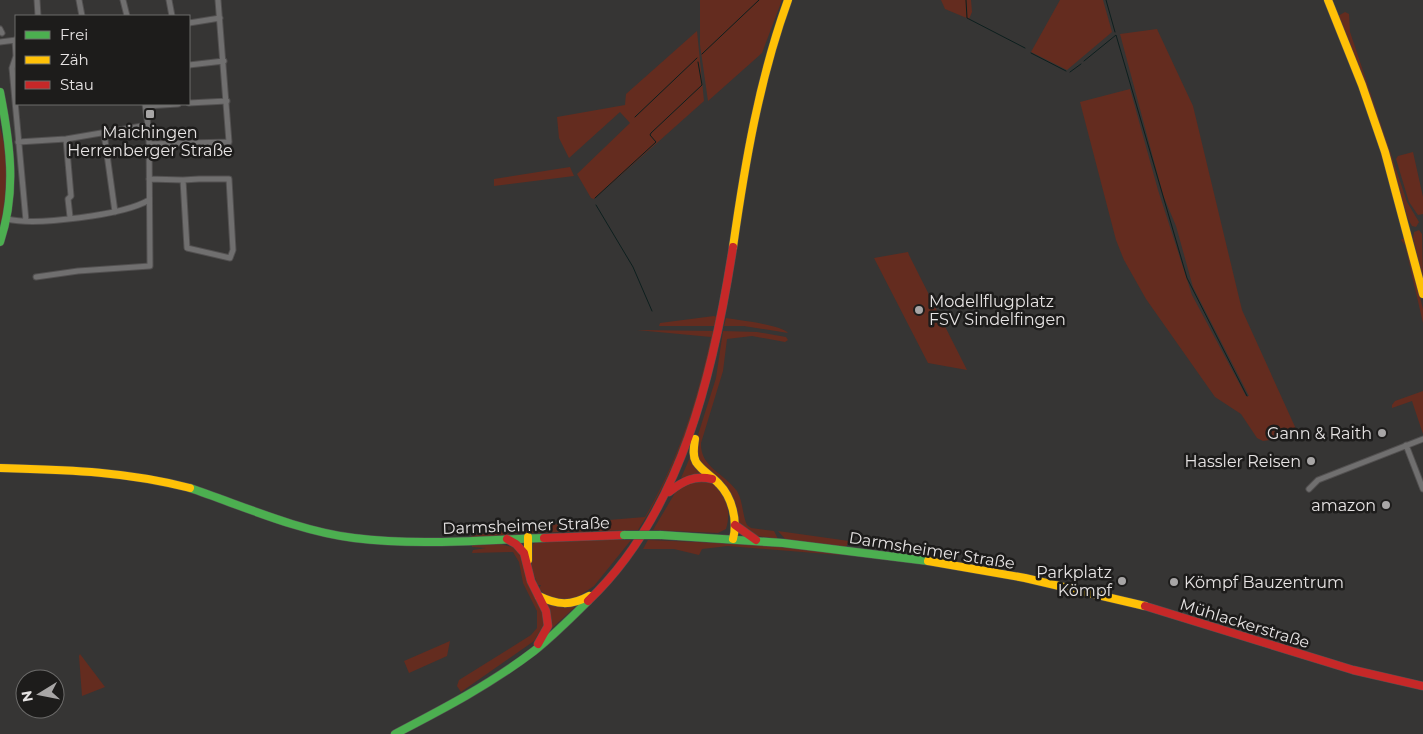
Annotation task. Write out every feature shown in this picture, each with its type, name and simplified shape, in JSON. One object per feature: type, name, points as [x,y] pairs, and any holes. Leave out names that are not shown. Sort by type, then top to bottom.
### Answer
[{"type":"main road","points":[[730,538],[735,525],[728,494],[700,468],[694,457],[697,421],[720,325],[755,113],[771,48],[788,0]]},
{"type":"main road","points":[[1328,0],[1379,136],[1423,294]]},
{"type":"main road","points":[[0,92],[12,165],[7,219],[0,242]]},
{"type":"main road","points":[[394,734],[480,687],[533,651],[567,623],[598,592],[635,546],[666,495],[697,421]]},
{"type":"main road","name":"Darmsheimer Straße","points":[[0,468],[82,470],[146,477],[190,488],[296,525],[353,538],[428,542],[624,535],[730,538],[893,555],[1058,585]]},
{"type":"main road","points":[[666,495],[689,477],[699,476],[713,479]]},
{"type":"main road","points":[[730,538],[733,516]]},
{"type":"main road","points":[[735,525],[756,540]]},
{"type":"main road","points":[[526,537],[524,552],[531,581],[546,611],[548,626],[533,651]]},
{"type":"main road","points":[[526,537],[527,564]]},
{"type":"main road","points":[[507,539],[524,552]]},
{"type":"main road","name":"Mühlackerstraße","points":[[1058,585],[1146,607],[1378,678],[1423,686]]},
{"type":"main road","points":[[539,596],[552,603],[566,605],[579,602],[598,592]]},
{"type":"street","points":[[37,0],[38,15]]},
{"type":"street","points":[[79,0],[82,15]]},
{"type":"street","points":[[123,0],[127,15]]},
{"type":"street","points":[[169,0],[172,15]]},
{"type":"street","points":[[149,144],[229,142],[218,0]]},
{"type":"street","points":[[190,23],[220,18]]},
{"type":"street","points":[[0,42],[15,40]]},
{"type":"street","points":[[15,59],[12,68],[15,96]]},
{"type":"street","points":[[190,65],[224,61]]},
{"type":"street","points":[[190,103],[227,101]]},
{"type":"street","points":[[16,105],[26,221]]},
{"type":"street","points":[[36,278],[78,271],[150,266],[151,206],[149,200],[149,144],[146,105]]},
{"type":"street","points":[[18,142],[66,138],[148,125]]},
{"type":"street","points":[[104,133],[115,212]]},
{"type":"street","points":[[66,138],[71,196],[68,199],[70,217]]},
{"type":"street","points":[[149,180],[229,179],[233,250],[230,258],[187,248],[183,180]]},
{"type":"street","points":[[7,219],[26,221],[115,212],[149,200]]},
{"type":"street","points":[[1309,489],[1318,480],[1423,439]]},
{"type":"street","points":[[1406,445],[1423,489]]},
{"type":"shaded area","points":[[700,0],[782,0],[762,53],[708,101],[700,45]]},
{"type":"shaded area","points":[[941,0],[971,0],[972,12],[969,19],[945,9]]},
{"type":"shaded area","points":[[1060,0],[1103,0],[1112,32],[1067,70],[1031,52]]},
{"type":"shaded area","points":[[1345,12],[1349,14],[1350,32],[1407,202],[1419,222],[1416,227],[1412,226],[1408,219],[1380,130],[1338,16]]},
{"type":"shaded area","points":[[1157,29],[1193,106],[1242,310],[1296,429],[1293,433],[1263,441],[1257,438],[1241,414],[1215,397],[1146,299],[1124,260],[1116,240],[1080,102],[1130,89],[1158,190],[1192,295],[1246,396],[1249,396],[1193,287],[1176,226],[1163,195],[1120,34]]},
{"type":"shaded area","points":[[697,31],[704,101],[594,199],[591,198],[577,174],[630,123],[620,112],[569,158],[559,138],[557,117],[625,105],[626,94]]},
{"type":"shaded area","points":[[0,127],[9,164],[3,218],[0,223]]},
{"type":"shaded area","points":[[1413,152],[1423,197],[1423,214],[1418,215],[1409,202],[1396,159],[1398,156]]},
{"type":"shaded area","points":[[570,167],[574,176],[494,186],[494,179]]},
{"type":"shaded area","points":[[1419,230],[1422,234],[1423,280],[1413,238],[1414,232]]},
{"type":"shaded area","points":[[1405,237],[1423,309],[1423,323],[1405,245],[1401,240]]},
{"type":"shaded area","name":"Modellflugplatz FSV Sindelfingen","points":[[908,252],[967,370],[928,363],[874,258]]},
{"type":"shaded area","points":[[717,317],[715,326],[659,326],[660,323]]},
{"type":"shaded area","points":[[726,318],[769,325],[788,333],[744,326],[724,326]]},
{"type":"shaded area","points":[[637,330],[715,331],[694,409],[685,434],[665,483],[638,530],[523,533],[472,538],[471,536],[524,527],[645,517],[677,452],[693,407],[711,337]]},
{"type":"shaded area","points":[[723,331],[757,332],[786,337],[788,340],[785,342],[752,336],[727,339],[723,371],[701,443],[704,458],[737,491],[747,525],[751,528],[774,531],[778,539],[758,536],[739,525],[735,504],[698,460],[697,438],[716,378]]},
{"type":"shaded area","points":[[1423,391],[1423,434],[1412,401],[1392,408],[1392,405],[1395,401]]},
{"type":"shaded area","points":[[691,455],[703,474],[681,478]]},
{"type":"shaded area","points":[[694,479],[712,483],[719,488],[727,504],[728,517],[726,529],[718,533],[653,530],[675,493]]},
{"type":"shaded area","points":[[778,531],[849,541],[846,547],[786,540]]},
{"type":"shaded area","points":[[631,540],[594,586],[570,602],[548,597],[539,589],[541,585],[538,585],[531,569],[533,544],[537,542]]},
{"type":"shaded area","points":[[648,540],[744,544],[840,552],[840,555],[728,546],[702,549],[699,555],[674,549],[643,549]]},
{"type":"shaded area","points":[[495,543],[517,548],[546,621],[534,641],[461,692],[457,686],[459,680],[531,635],[537,628],[537,611],[523,583],[519,562],[513,552],[472,553],[473,550],[486,548],[472,547],[472,544]]},
{"type":"shaded area","points":[[545,601],[575,607],[550,630]]},
{"type":"shaded area","points":[[450,641],[447,656],[409,673],[404,661]]},
{"type":"shaded area","points":[[80,654],[105,687],[82,696],[79,656]]},
{"type":"waterway","points":[[702,54],[759,0]]},
{"type":"waterway","points":[[966,0],[967,18],[1025,48]]},
{"type":"waterway","points":[[1106,0],[1115,32]]},
{"type":"waterway","points":[[1084,61],[1116,35],[1187,278],[1247,396]]},
{"type":"waterway","points":[[1031,53],[1066,71]]},
{"type":"waterway","points":[[635,117],[697,58]]},
{"type":"waterway","points":[[595,198],[656,142],[650,135],[651,133],[702,85],[698,62]]},
{"type":"waterway","points":[[1070,72],[1081,64]]},
{"type":"waterway","points":[[596,205],[633,267],[652,311]]},
{"type":"traffic: fast","points":[[0,92],[7,130],[10,167],[9,204],[0,242]]},
{"type":"traffic: fast","points":[[190,488],[291,524],[333,535],[354,538],[401,542],[544,538]]},
{"type":"traffic: fast","points":[[624,535],[661,535]]},
{"type":"traffic: fast","points":[[661,535],[783,543],[928,561]]},
{"type":"traffic: fast","points":[[395,734],[466,696],[518,663],[548,639],[588,601]]},
{"type":"traffic: slow","points":[[733,247],[754,122],[769,61],[788,0]]},
{"type":"traffic: slow","points":[[1328,0],[1362,85],[1385,152],[1423,294]]},
{"type":"traffic: slow","points":[[695,439],[694,454],[696,462],[724,489],[730,502],[735,525],[733,539]]},
{"type":"traffic: slow","points":[[0,468],[119,475],[166,482],[190,488]]},
{"type":"traffic: slow","points":[[528,537],[528,560]]},
{"type":"traffic: slow","points":[[928,561],[1025,578],[1145,606]]},
{"type":"traffic: slow","points":[[539,596],[558,603],[570,603],[589,596]]},
{"type":"traffic: jam","points":[[588,601],[620,565],[648,525],[670,482],[689,437],[704,390],[716,342],[733,247]]},
{"type":"traffic: jam","points":[[669,492],[694,478],[712,479]]},
{"type":"traffic: jam","points":[[735,525],[756,540]]},
{"type":"traffic: jam","points":[[544,538],[624,535]]},
{"type":"traffic: jam","points":[[507,539],[516,544],[524,553],[531,581],[546,611],[548,626],[538,644]]},
{"type":"traffic: jam","points":[[1145,606],[1353,670],[1423,686]]},
{"type":"place","name":"Maichingen Herrenberger Straße","points":[[150,114]]},
{"type":"place","name":"Modellflugplatz FSV Sindelfingen","points":[[919,310]]},
{"type":"place","name":"Gann & Raith","points":[[1382,433]]},
{"type":"place","name":"Hassler Reisen","points":[[1311,461]]},
{"type":"place","name":"amazon","points":[[1386,505]]},
{"type":"place","name":"Parkplatz Kömpf","points":[[1122,581]]},
{"type":"place","name":"Kömpf Bauzentrum","points":[[1174,582]]}]
